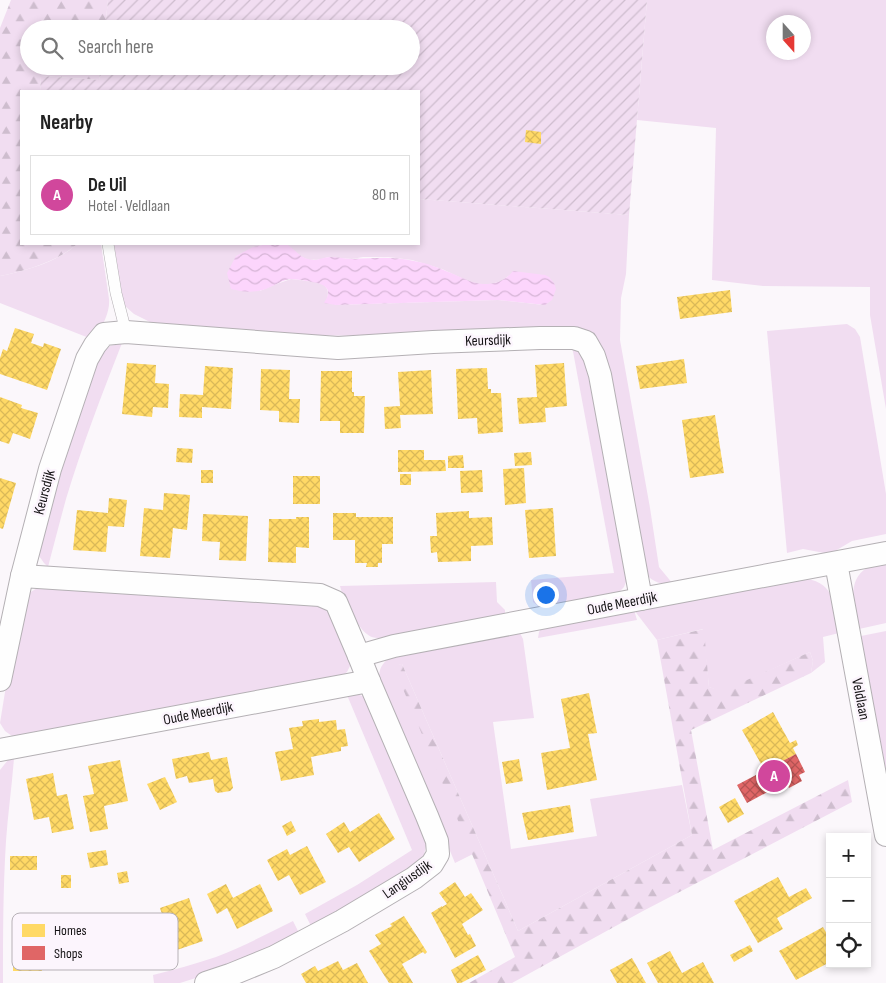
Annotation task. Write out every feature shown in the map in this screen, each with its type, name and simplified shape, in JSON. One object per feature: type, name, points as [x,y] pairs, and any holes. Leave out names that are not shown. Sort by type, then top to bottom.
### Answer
[{"type":"street","name":"Keursdijk","points":[[0,680],[22,576],[50,469],[87,359],[104,334],[126,332],[338,348],[555,337],[574,338],[586,342],[594,356],[600,375],[641,599]]},
{"type":"street","name":"Oude Meerdijk","points":[[359,656],[394,646],[886,553]]},
{"type":"street","name":"Veldlaan","points":[[836,563],[886,835]]},
{"type":"street","points":[[22,576],[320,595],[336,602],[369,681]]},
{"type":"street","name":"Oude Meerdijk","points":[[0,750],[369,681]]},
{"type":"street","name":"Langiusdijk","points":[[206,983],[274,957],[342,921],[414,878],[432,864],[438,854],[437,841],[428,816],[369,681]]},
{"type":"lane","points":[[108,245],[116,293],[126,332]]},
{"type":"green space","points":[[11,0],[108,0],[106,20],[20,20],[20,75],[100,75],[99,80],[41,76],[40,90],[20,90],[20,245],[76,245],[51,260],[31,268],[0,276],[0,28]]},
{"type":"green space","points":[[108,0],[647,0],[629,215],[420,199],[420,90],[40,90],[41,76],[99,80],[100,75],[420,75],[420,20],[106,20]]},
{"type":"green space","points":[[647,0],[886,0],[886,409],[870,315],[870,287],[763,286],[712,280],[716,128],[637,120]]},
{"type":"green space","points":[[420,199],[629,215],[626,274],[621,298],[620,340],[659,567],[673,584],[658,582],[646,574],[599,344],[295,335],[156,325],[134,314],[125,306],[122,299],[114,245],[262,245],[253,247],[260,291],[291,279],[321,283],[327,290],[327,299],[336,305],[498,300],[544,305],[510,275],[501,281],[491,284],[478,284],[442,269],[412,260],[388,257],[352,259],[328,257],[309,260],[286,245],[420,245]]},
{"type":"green space","points":[[76,245],[101,245],[109,299],[108,311],[99,330],[89,338],[0,303],[0,276],[51,261]]},
{"type":"green space","points":[[847,324],[855,329],[860,337],[886,494],[886,534],[852,541],[830,554],[803,549],[787,553],[767,331]]},
{"type":"green space","points":[[122,343],[79,459],[48,567],[37,553],[84,390],[103,352],[110,346]]},
{"type":"green space","points":[[572,346],[585,355],[627,579],[624,587],[619,592],[542,609],[533,602],[531,580],[614,573]]},
{"type":"green space","points":[[886,563],[886,623],[859,629],[853,596],[856,580],[867,568]]},
{"type":"green space","points":[[806,579],[816,581],[829,591],[835,607],[839,633],[823,637],[825,662],[811,673],[813,661],[810,652],[722,692],[709,687],[703,629],[657,640],[634,610]]},
{"type":"green space","points":[[496,582],[497,602],[505,610],[505,615],[381,638],[370,636],[359,625],[347,605],[340,586]]},
{"type":"green space","points":[[39,587],[320,603],[328,608],[351,664],[347,672],[339,679],[12,736],[5,731],[0,723],[10,661],[29,593]]},
{"type":"green space","points":[[634,610],[637,620],[538,638],[542,627]]},
{"type":"green space","points":[[704,629],[709,687],[722,691],[810,652],[813,661],[811,673],[691,730],[713,850],[848,780],[852,802],[643,911],[512,983],[469,983],[515,957],[393,665],[402,664],[518,931],[692,835],[657,640]]},
{"type":"green space","points":[[519,631],[523,639],[534,718],[493,722],[511,849],[597,836],[590,799],[682,785],[692,835],[518,931],[402,664],[394,666],[473,854],[455,863],[379,679],[382,666],[390,657]]},
{"type":"green space","points":[[886,631],[886,771],[861,636]]},
{"type":"green space","points":[[357,694],[365,697],[372,703],[426,845],[424,855],[419,863],[312,928],[305,914],[357,885],[412,850],[347,695]]},
{"type":"green space","points":[[14,758],[5,859],[3,983],[0,983],[0,770],[8,760]]},
{"type":"green space","points":[[293,921],[300,935],[221,970],[180,983],[154,983],[153,975],[178,970],[245,945]]},
{"type":"water","points":[[288,245],[305,258],[311,260],[330,257],[406,259],[433,266],[479,284],[498,282],[506,278],[513,271],[545,275],[554,283],[556,289],[552,300],[545,305],[498,300],[336,305],[324,303],[328,292],[324,286],[300,280],[286,280],[254,292],[231,289],[227,273],[236,256],[253,247]]},
{"type":"building: Homes","points":[[526,130],[541,132],[541,144],[525,142]]},
{"type":"building: Homes","points":[[730,290],[732,312],[680,319],[677,297]]},
{"type":"building: Homes","points":[[15,328],[34,334],[31,343],[43,347],[44,343],[61,349],[47,390],[0,374],[0,358],[3,349],[7,351]]},
{"type":"building: Homes","points":[[684,359],[687,383],[640,389],[636,366]]},
{"type":"building: Homes","points":[[127,363],[156,365],[155,383],[169,384],[168,408],[153,407],[152,417],[122,414]]},
{"type":"building: Homes","points":[[564,363],[567,406],[545,408],[546,422],[519,424],[517,398],[537,397],[535,365]]},
{"type":"building: Homes","points":[[205,366],[233,368],[231,409],[202,407],[202,418],[179,417],[180,394],[203,395]]},
{"type":"building: Homes","points":[[487,368],[488,389],[491,389],[491,393],[501,393],[503,432],[478,434],[477,418],[458,419],[456,369]]},
{"type":"building: Homes","points":[[261,369],[290,370],[289,399],[300,399],[299,423],[279,422],[279,411],[260,410]]},
{"type":"building: Homes","points":[[431,370],[433,414],[400,415],[401,428],[385,429],[384,407],[400,406],[398,372]]},
{"type":"building: Homes","points":[[321,371],[352,371],[352,392],[354,392],[354,396],[365,396],[364,433],[340,433],[340,421],[320,421]]},
{"type":"building: Homes","points":[[0,397],[22,405],[21,408],[38,413],[30,439],[13,433],[9,444],[0,441]]},
{"type":"building: Homes","points":[[715,415],[724,473],[690,478],[682,420]]},
{"type":"building: Homes","points":[[177,448],[193,449],[192,463],[176,462]]},
{"type":"building: Homes","points":[[398,450],[424,450],[424,460],[445,460],[446,471],[398,472]]},
{"type":"building: Homes","points":[[531,452],[532,465],[515,466],[514,453]]},
{"type":"building: Homes","points":[[463,455],[464,468],[448,468],[448,456]]},
{"type":"building: Homes","points":[[524,468],[526,503],[505,505],[503,469]]},
{"type":"building: Homes","points":[[201,470],[213,470],[213,483],[201,483]]},
{"type":"building: Homes","points":[[482,470],[483,492],[461,493],[460,471]]},
{"type":"building: Homes","points":[[400,474],[411,474],[411,485],[400,485]]},
{"type":"building: Homes","points":[[293,476],[320,476],[320,504],[293,504]]},
{"type":"building: Homes","points":[[0,478],[16,483],[3,529],[0,528]]},
{"type":"building: Homes","points":[[164,493],[190,495],[187,530],[173,528],[170,558],[140,556],[144,508],[163,510]]},
{"type":"building: Homes","points":[[109,498],[127,500],[124,527],[108,526],[106,552],[73,550],[77,510],[108,513]]},
{"type":"building: Homes","points":[[553,508],[556,556],[529,558],[525,510]]},
{"type":"building: Homes","points":[[469,511],[469,518],[492,517],[493,545],[471,546],[471,561],[438,562],[437,552],[431,553],[430,536],[437,536],[436,513]]},
{"type":"building: Homes","points":[[333,513],[356,513],[356,517],[393,517],[393,544],[382,544],[382,563],[378,563],[378,567],[366,567],[367,563],[355,563],[355,540],[333,540]]},
{"type":"building: Homes","points":[[203,514],[248,516],[246,561],[219,560],[220,542],[202,541]]},
{"type":"building: Homes","points":[[296,517],[309,517],[309,548],[296,547],[296,563],[268,562],[269,519],[296,519]]},
{"type":"building: Homes","points":[[589,693],[597,733],[588,734],[597,780],[547,790],[541,753],[570,748],[561,699]]},
{"type":"building: Homes","points":[[773,712],[790,743],[796,740],[798,745],[793,748],[796,754],[765,771],[742,730]]},
{"type":"building: Homes","points":[[319,719],[319,722],[336,720],[337,730],[345,729],[348,746],[341,747],[341,751],[311,757],[314,775],[281,781],[275,752],[293,749],[289,728],[303,726],[302,721]]},
{"type":"building: Homes","points":[[209,752],[211,760],[227,757],[233,788],[230,791],[218,793],[215,791],[213,779],[189,783],[187,776],[176,779],[172,759]]},
{"type":"building: Homes","points":[[519,759],[523,781],[506,784],[502,762]]},
{"type":"building: Homes","points":[[120,760],[128,801],[104,806],[108,829],[90,832],[83,796],[94,794],[88,766]]},
{"type":"building: Homes","points":[[53,773],[57,796],[67,794],[74,829],[52,833],[49,817],[34,820],[26,779]]},
{"type":"building: Homes","points":[[165,777],[177,802],[160,810],[147,784]]},
{"type":"building: Homes","points":[[735,798],[744,814],[728,823],[719,807]]},
{"type":"building: Homes","points":[[570,805],[574,832],[528,840],[522,813]]},
{"type":"building: Homes","points":[[379,813],[395,839],[359,862],[349,847],[338,853],[326,834],[344,822],[350,832]]},
{"type":"building: Homes","points":[[291,821],[296,831],[287,836],[282,826]]},
{"type":"building: Homes","points":[[307,846],[326,882],[300,895],[289,875],[278,881],[267,860],[287,849],[290,855]]},
{"type":"building: Homes","points":[[106,850],[108,865],[90,868],[87,853]]},
{"type":"building: Homes","points":[[10,856],[37,856],[37,870],[10,870]]},
{"type":"building: Homes","points":[[127,871],[129,882],[119,884],[117,873]]},
{"type":"building: Homes","points":[[61,875],[71,875],[71,888],[61,888]]},
{"type":"building: Homes","points":[[778,877],[789,897],[806,888],[812,898],[777,918],[783,929],[758,943],[734,901]]},
{"type":"building: Homes","points":[[455,882],[465,897],[471,893],[483,910],[462,924],[476,946],[455,958],[431,913],[447,904],[439,893]]},
{"type":"building: Homes","points":[[226,884],[233,898],[260,884],[273,911],[237,929],[227,908],[217,914],[207,894]]},
{"type":"building: Homes","points":[[189,898],[203,941],[178,950],[178,913],[162,913],[160,908]]},
{"type":"building: Homes","points":[[404,916],[427,952],[425,954],[423,952],[402,964],[413,983],[389,983],[369,951],[381,944],[375,935],[392,926],[390,924]]},
{"type":"building: Homes","points":[[823,927],[826,932],[826,964],[796,980],[779,951]]},
{"type":"building: Homes","points":[[750,945],[753,951],[734,962],[730,955]]},
{"type":"building: Homes","points":[[670,951],[682,973],[703,962],[714,983],[658,983],[647,963]]},
{"type":"building: Homes","points":[[478,955],[486,970],[461,983],[457,983],[451,970]]},
{"type":"building: Homes","points":[[632,958],[646,983],[617,983],[610,970]]},
{"type":"building: Homes","points":[[338,961],[343,970],[357,963],[368,983],[306,983],[301,974],[315,966],[318,971]]},
{"type":"building: Homes","points":[[13,970],[42,970],[42,971]]},
{"type":"building: Shops","points":[[796,754],[805,772],[799,775],[802,781],[789,788],[786,782],[747,803],[737,785]]},
{"type":"place","name":"De Uil","points":[[774,776]]}]
